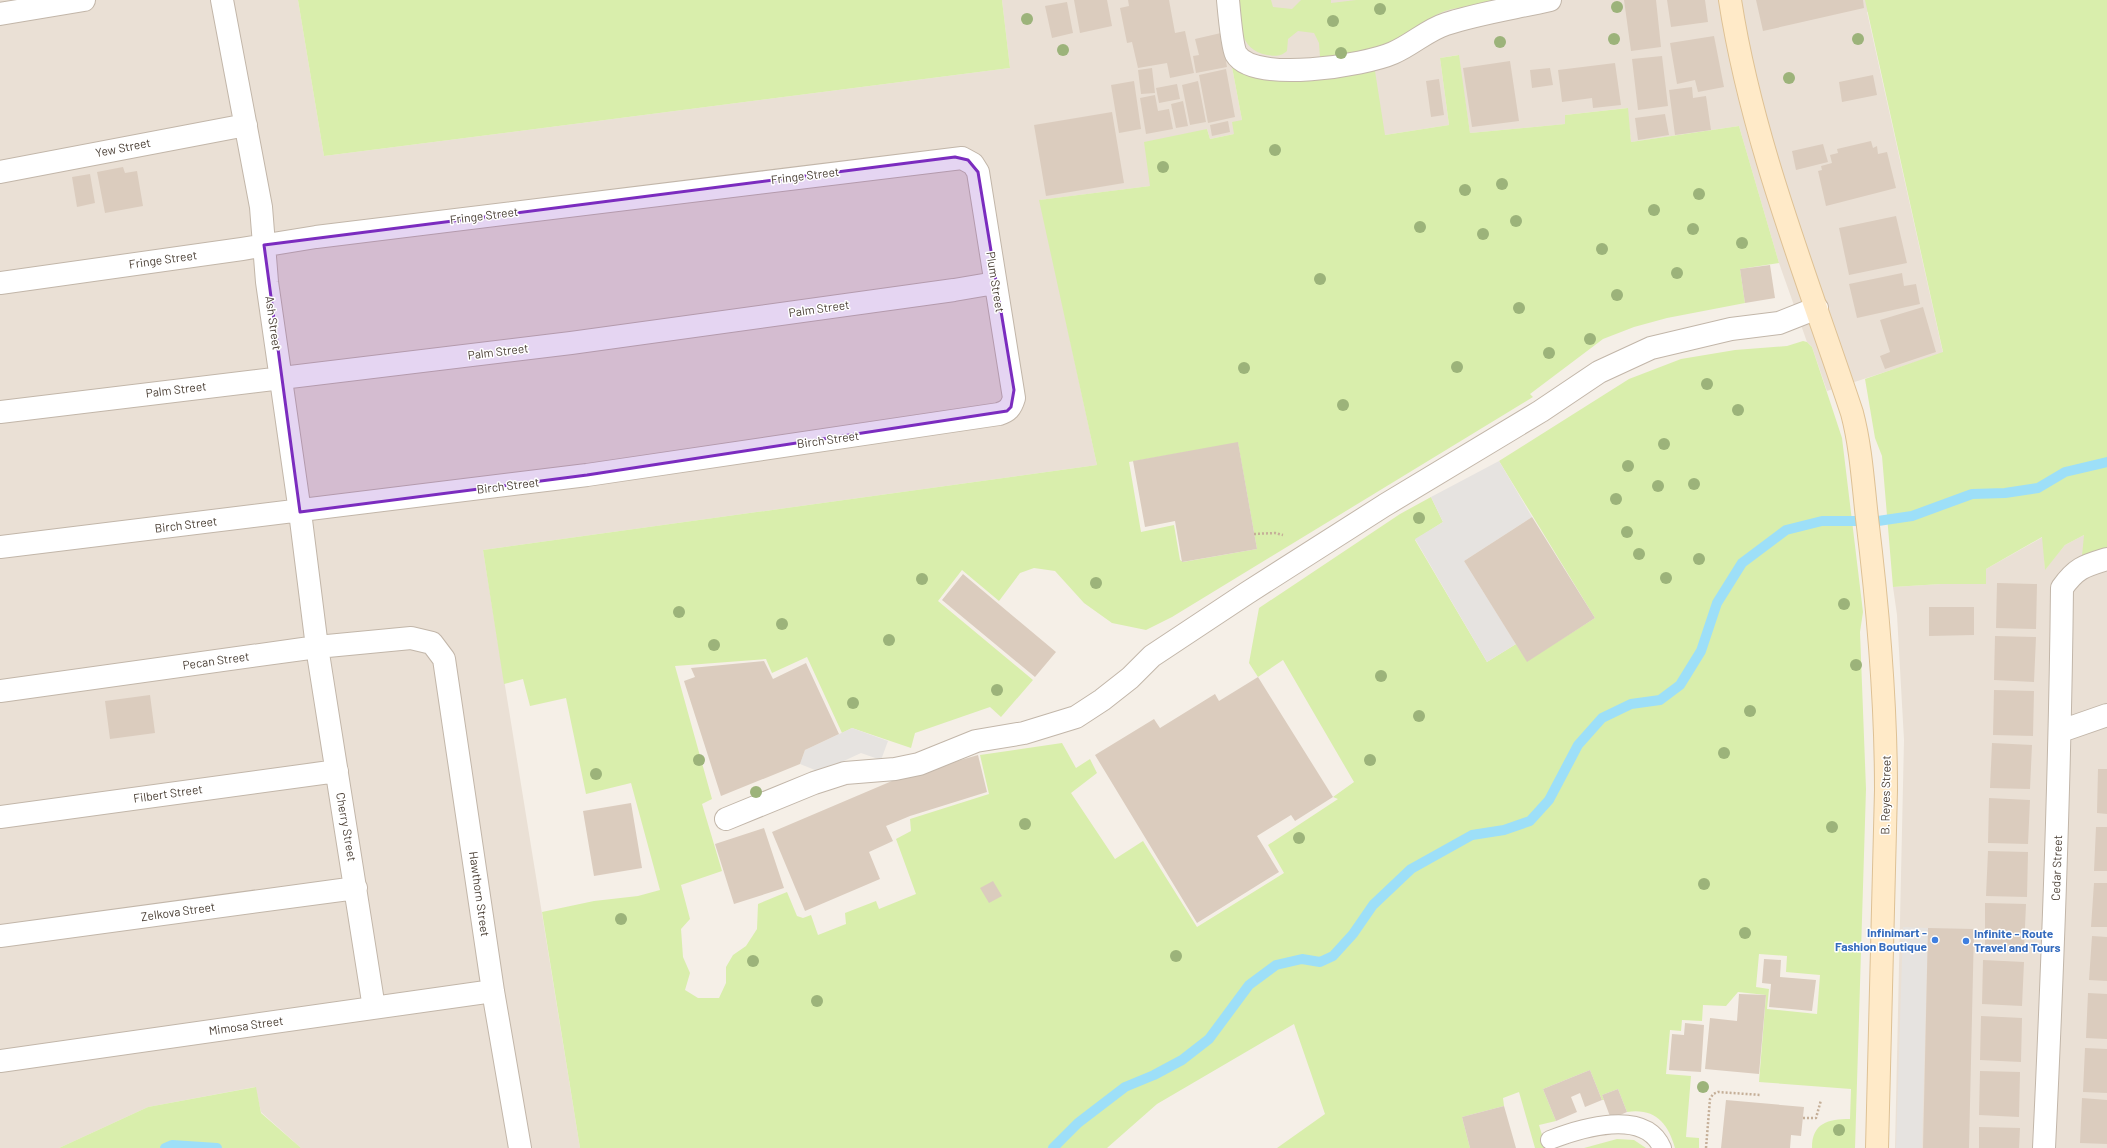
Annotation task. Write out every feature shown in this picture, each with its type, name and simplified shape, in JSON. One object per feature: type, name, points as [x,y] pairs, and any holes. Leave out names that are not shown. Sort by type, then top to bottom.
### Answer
[{"type":"street","points":[[0,14],[84,0]]},
{"type":"street","name":"Ash Street","points":[[222,0],[261,207],[267,282],[300,512],[317,647]]},
{"type":"street","points":[[1228,0],[1236,54],[1245,62],[1256,67],[1296,70],[1346,65],[1382,58],[1394,53],[1444,25],[1550,0]]},
{"type":"street","name":"B. Reyes Street","points":[[1730,0],[1756,118],[1790,232],[1852,413],[1858,442],[1877,603],[1886,733],[1877,1148]]},
{"type":"street","name":"Yew Street","points":[[0,172],[246,124]]},
{"type":"street","name":"Fringe Street","points":[[0,283],[316,237],[955,157],[968,160]]},
{"type":"street","name":"Plum Street","points":[[968,160],[974,164],[978,172],[995,283],[1014,390],[1011,406]]},
{"type":"street","name":"Palm Street","points":[[0,412],[579,342],[995,283]]},
{"type":"street","points":[[726,819],[814,783],[845,773],[895,769],[919,764],[976,741],[1024,733],[1076,717],[1102,700],[1130,678],[1152,656],[1247,593],[1391,501],[1535,415],[1599,372],[1651,348],[1731,329],[1779,323],[1817,308]]},
{"type":"street","name":"Birch Street","points":[[0,547],[300,512],[587,475],[999,414],[1006,412],[1011,406]]},
{"type":"street","name":"Cedar Street","points":[[2044,1148],[2055,921],[2061,731],[2062,588],[2072,574],[2086,565],[2107,559]]},
{"type":"street","name":"Pecan Street","points":[[0,691],[317,647],[411,638],[432,642]]},
{"type":"street","name":"Hawthorn Street","points":[[432,642],[444,659],[493,991],[520,1148]]},
{"type":"street","name":"Cherry Street","points":[[317,647],[374,1008]]},
{"type":"street","points":[[2061,731],[2107,715]]},
{"type":"street","name":"Filbert Street","points":[[0,817],[337,771]]},
{"type":"street","name":"Zelkova Street","points":[[0,936],[356,888]]},
{"type":"street","name":"Mimosa Street","points":[[0,1061],[493,991]]},
{"type":"lane","points":[[1550,1140],[1576,1131],[1624,1124],[1647,1129],[1658,1138],[1662,1148]]},
{"type":"path","points":[[1706,1148],[1710,1098],[1713,1094],[1718,1092],[1762,1095]]},
{"type":"path","points":[[1803,1118],[1816,1118],[1821,1100]]},
{"type":"highlighted area","points":[[955,157],[968,160],[978,172],[1014,390],[1011,407],[1007,411],[587,475],[300,512],[264,245]]},
{"type":"shaded area","points":[[0,0],[298,0],[324,156],[1010,68],[1002,0],[1915,0],[1867,12],[1943,353],[1827,391],[1812,347],[1807,342],[1779,263],[1739,126],[1631,142],[1627,108],[1565,115],[1566,124],[1470,133],[1458,55],[1440,58],[1449,125],[1385,135],[1304,78],[1246,73],[1232,67],[1242,120],[1234,134],[1210,139],[1207,129],[1150,186],[1040,200],[1097,465],[483,550],[580,1148],[301,1148],[261,1112],[255,1087],[148,1107],[59,1148],[0,1148]]},
{"type":"shaded area","points":[[1499,461],[1532,517],[1464,561],[1516,644],[1487,662],[1415,539],[1443,522],[1431,497]]},
{"type":"shaded area","points":[[2107,529],[2107,1148],[1895,1148],[1904,740],[1897,615],[1893,587],[1941,584],[1986,584],[1986,569],[2043,537],[2045,569],[2065,545],[2084,535]]},
{"type":"shaded area","points":[[852,728],[888,741],[881,760],[861,753],[820,772],[800,764],[805,750]]},
{"type":"shaded area","points":[[1903,927],[1928,928],[1922,1148],[1896,1148]]},
{"type":"green space","points":[[298,0],[1002,0],[1010,68],[324,156]]},
{"type":"green space","points":[[1238,0],[1271,0],[1273,7],[1292,9],[1301,0],[1331,0],[1331,3],[1356,0],[1499,0],[1497,2],[1445,11],[1432,17],[1398,41],[1381,48],[1350,55],[1320,57],[1319,43],[1314,33],[1298,31],[1288,39],[1287,51],[1284,53],[1275,56],[1258,52],[1246,41],[1243,34]]},
{"type":"green space","points":[[1865,0],[2107,0],[2107,559],[2082,556],[2084,535],[2065,545],[2045,570],[2042,537],[1986,569],[1986,584],[1941,584],[1893,587],[1882,456],[1875,438],[1865,379],[1943,352]]},
{"type":"green space","points":[[1459,55],[1470,133],[1565,124],[1565,115],[1628,108],[1631,142],[1739,126],[1779,263],[1740,269],[1745,303],[1667,318],[1634,327],[1603,339],[1530,394],[1533,397],[1172,617],[1146,630],[1112,623],[1084,603],[1055,571],[1034,568],[1020,573],[999,601],[962,570],[938,601],[1033,680],[1001,717],[990,707],[915,733],[911,748],[852,728],[842,733],[807,657],[772,673],[766,659],[675,666],[712,799],[702,804],[722,871],[681,885],[690,919],[681,929],[683,957],[690,973],[685,990],[698,998],[719,998],[726,983],[726,967],[733,955],[746,946],[757,929],[758,904],[787,892],[797,916],[803,918],[811,915],[818,935],[846,924],[845,913],[876,901],[879,909],[916,894],[896,839],[911,831],[910,819],[989,794],[980,755],[1062,743],[1076,768],[1090,759],[1097,773],[1071,793],[1115,859],[1143,841],[1197,927],[1284,873],[1268,845],[1338,799],[1333,797],[1354,782],[1283,660],[1258,677],[1249,663],[1259,608],[1400,514],[1431,497],[1443,522],[1415,540],[1487,662],[1516,644],[1527,661],[1595,618],[1499,461],[1629,379],[1681,359],[1735,350],[1787,346],[1803,341],[1807,342],[1812,347],[1842,438],[1863,612],[1860,632],[1866,789],[1855,1148],[1812,1148],[1815,1133],[1823,1124],[1835,1120],[1850,1119],[1851,1089],[1759,1082],[1766,995],[1738,992],[1726,1006],[1703,1005],[1702,1021],[1682,1020],[1681,1031],[1670,1030],[1666,1074],[1691,1076],[1686,1137],[1699,1138],[1699,1148],[1675,1148],[1668,1131],[1659,1119],[1645,1112],[1627,1112],[1618,1089],[1602,1095],[1604,1100],[1602,1100],[1590,1070],[1543,1089],[1556,1121],[1539,1125],[1546,1148],[1535,1148],[1519,1092],[1503,1098],[1504,1106],[1462,1117],[1470,1148],[1277,1148],[1325,1114],[1294,1024],[1157,1104],[1107,1148],[580,1148],[542,912],[594,901],[638,896],[660,890],[631,783],[586,794],[566,698],[530,706],[523,679],[504,684],[483,550],[1097,465],[1039,200],[1150,186],[1144,142],[1207,129],[1210,139],[1234,134],[1232,122],[1242,120],[1232,67],[1245,72],[1280,77],[1322,76],[1375,71],[1385,135],[1449,125],[1440,58]],"holes":[[[1238,443],[1257,549],[1183,562],[1180,560],[1174,525],[1141,532],[1129,462]],[[1759,954],[1787,956],[1786,972],[1820,975],[1817,1014],[1767,1009],[1769,989],[1756,987]]]},
{"type":"green space","points":[[256,1087],[261,1113],[301,1148],[59,1148],[148,1107]]},
{"type":"green space","points":[[1617,1139],[1634,1140],[1646,1148],[1584,1148]]},
{"type":"building","points":[[1074,0],[1107,0],[1112,26],[1080,33]]},
{"type":"building","points":[[1128,0],[1169,0],[1175,33],[1185,31],[1194,73],[1170,78],[1167,63],[1138,68],[1132,42],[1127,43],[1120,8],[1129,6]]},
{"type":"building","points":[[1624,0],[1656,0],[1661,47],[1631,51]]},
{"type":"building","points":[[1667,0],[1705,0],[1708,22],[1671,27]]},
{"type":"building","points":[[1756,0],[1863,0],[1864,8],[1763,31]]},
{"type":"building","points":[[1067,2],[1073,33],[1052,38],[1045,6]]},
{"type":"building","points":[[1221,33],[1227,67],[1196,73],[1193,56],[1199,55],[1195,39]]},
{"type":"building","points":[[1714,36],[1724,87],[1698,92],[1695,80],[1677,84],[1670,43]]},
{"type":"building","points":[[1662,56],[1668,106],[1638,110],[1632,59]]},
{"type":"building","points":[[1510,61],[1519,121],[1472,127],[1463,68]]},
{"type":"building","points":[[1615,63],[1621,105],[1593,108],[1592,98],[1562,102],[1558,70]]},
{"type":"building","points":[[1152,68],[1155,93],[1141,94],[1138,70]]},
{"type":"building","points":[[1550,68],[1553,85],[1532,88],[1530,70]]},
{"type":"building","points":[[1226,69],[1235,117],[1208,123],[1199,75]]},
{"type":"building","points":[[1873,75],[1877,95],[1842,102],[1839,82]]},
{"type":"building","points":[[1439,79],[1444,115],[1431,117],[1426,81]]},
{"type":"building","points":[[1134,81],[1141,129],[1119,133],[1111,85]]},
{"type":"building","points":[[1198,81],[1206,122],[1190,125],[1182,85]]},
{"type":"building","points":[[1177,84],[1180,99],[1159,103],[1156,88]]},
{"type":"building","points":[[1692,87],[1693,98],[1706,96],[1711,130],[1675,135],[1669,90]]},
{"type":"building","points":[[1155,95],[1158,111],[1169,109],[1173,129],[1146,134],[1140,98]]},
{"type":"building","points":[[1183,101],[1188,126],[1176,128],[1171,104]]},
{"type":"building","points":[[1112,112],[1124,183],[1046,196],[1034,125]]},
{"type":"building","points":[[1665,114],[1669,135],[1638,140],[1635,118]]},
{"type":"building","points":[[1228,121],[1230,132],[1212,136],[1210,125]]},
{"type":"building","points":[[1871,141],[1873,148],[1877,146],[1878,154],[1887,152],[1896,188],[1826,206],[1818,171],[1822,170],[1821,166],[1832,163],[1830,155],[1838,153],[1837,149]]},
{"type":"building","points":[[1823,144],[1828,162],[1796,170],[1792,151]]},
{"type":"building","points":[[123,167],[125,173],[137,171],[143,206],[105,213],[97,172]]},
{"type":"building","points":[[90,174],[95,203],[77,207],[72,177]]},
{"type":"building","points":[[1896,216],[1907,263],[1849,275],[1839,228]]},
{"type":"building","points":[[1770,265],[1775,298],[1745,303],[1740,269]]},
{"type":"building","points":[[1902,273],[1904,286],[1916,284],[1920,304],[1857,318],[1849,284]]},
{"type":"building","points":[[1923,307],[1936,352],[1885,369],[1880,356],[1890,352],[1880,320]]},
{"type":"building","points":[[1238,442],[1257,549],[1182,562],[1175,521],[1145,527],[1133,461]]},
{"type":"building","points":[[1532,517],[1595,618],[1527,662],[1464,561]]},
{"type":"building","points":[[963,574],[1056,652],[1035,677],[942,600]]},
{"type":"building","points":[[1997,583],[2037,584],[2036,629],[1996,628]]},
{"type":"building","points":[[1929,607],[1974,607],[1974,635],[1929,636]]},
{"type":"building","points":[[1995,636],[2036,637],[2034,682],[1994,680]]},
{"type":"building","points":[[764,661],[773,679],[806,663],[839,734],[805,750],[800,764],[721,796],[684,681],[695,677],[691,668]]},
{"type":"building","points":[[1258,677],[1333,797],[1295,821],[1291,815],[1257,836],[1279,872],[1197,923],[1095,755],[1154,719],[1160,728],[1215,694],[1219,701]]},
{"type":"building","points":[[1994,690],[2034,691],[2033,736],[1993,735]]},
{"type":"building","points":[[150,695],[155,733],[110,739],[105,701]]},
{"type":"building","points":[[1992,743],[2032,745],[2030,789],[1990,788]]},
{"type":"building","points":[[978,755],[987,792],[910,816],[886,826],[893,841],[869,852],[880,879],[805,911],[772,832],[899,778]]},
{"type":"building","points":[[2098,769],[2107,769],[2107,814],[2097,813]]},
{"type":"building","points":[[1989,798],[2030,800],[2028,844],[1988,843]]},
{"type":"building","points":[[631,803],[642,868],[594,876],[583,811]]},
{"type":"building","points":[[2096,827],[2107,827],[2107,871],[2094,871]]},
{"type":"building","points":[[764,828],[784,888],[734,904],[715,844]]},
{"type":"building","points":[[1988,851],[2028,852],[2027,897],[1986,896]]},
{"type":"building","points":[[993,881],[1002,896],[989,903],[980,888]]},
{"type":"building","points":[[2094,883],[2107,883],[2107,927],[2091,927]]},
{"type":"building","points":[[1985,903],[2026,904],[2024,949],[1985,948]]},
{"type":"building","points":[[1928,928],[1974,929],[1969,1148],[1923,1148]]},
{"type":"building","points":[[2092,936],[2107,937],[2107,981],[2089,980]]},
{"type":"building","points":[[1764,959],[1781,960],[1780,977],[1816,980],[1812,1011],[1769,1007],[1771,984],[1762,983]]},
{"type":"building","points":[[1983,960],[2024,962],[2022,1006],[1982,1004]]},
{"type":"building","points":[[2088,993],[2107,994],[2107,1039],[2086,1038]]},
{"type":"building","points":[[1739,994],[1766,995],[1759,1074],[1705,1069],[1710,1018],[1737,1021]]},
{"type":"building","points":[[1981,1016],[2022,1018],[2021,1062],[1980,1060]]},
{"type":"building","points":[[1685,1023],[1704,1025],[1701,1072],[1669,1070],[1672,1034],[1684,1035]]},
{"type":"building","points":[[2085,1048],[2107,1049],[2107,1093],[2083,1092]]},
{"type":"building","points":[[1590,1070],[1602,1100],[1585,1107],[1580,1093],[1571,1097],[1577,1112],[1556,1121],[1543,1089]]},
{"type":"building","points":[[1980,1071],[2020,1072],[2019,1117],[1979,1115]]},
{"type":"building","points":[[1618,1089],[1627,1112],[1611,1119],[1602,1095]]},
{"type":"building","points":[[2082,1098],[2107,1100],[2107,1144],[2080,1143]]},
{"type":"building","points":[[1726,1100],[1804,1107],[1801,1136],[1791,1135],[1790,1148],[1721,1148]]},
{"type":"building","points":[[1504,1106],[1516,1148],[1470,1148],[1462,1117]]},
{"type":"building","points":[[1979,1127],[2020,1128],[2019,1148],[1979,1148]]},
{"type":"waterway","points":[[1053,1148],[1078,1123],[1125,1087],[1154,1075],[1182,1060],[1209,1039],[1249,985],[1276,965],[1302,959],[1320,962],[1333,956],[1353,934],[1373,905],[1411,869],[1472,835],[1504,830],[1530,821],[1549,800],[1578,745],[1602,718],[1631,704],[1660,700],[1680,685],[1701,651],[1717,603],[1742,563],[1786,530],[1822,521],[1878,521],[1912,516],[1972,494],[2005,493],[2038,488],[2065,472],[2107,462]]},
{"type":"waterway","points":[[165,1148],[172,1145],[217,1148]]},
{"type":"place","name":"Infinimart - Fashion Boutique","points":[[1935,940]]},
{"type":"place","name":"Infinite - Route Travel and Tours","points":[[1966,941]]}]
